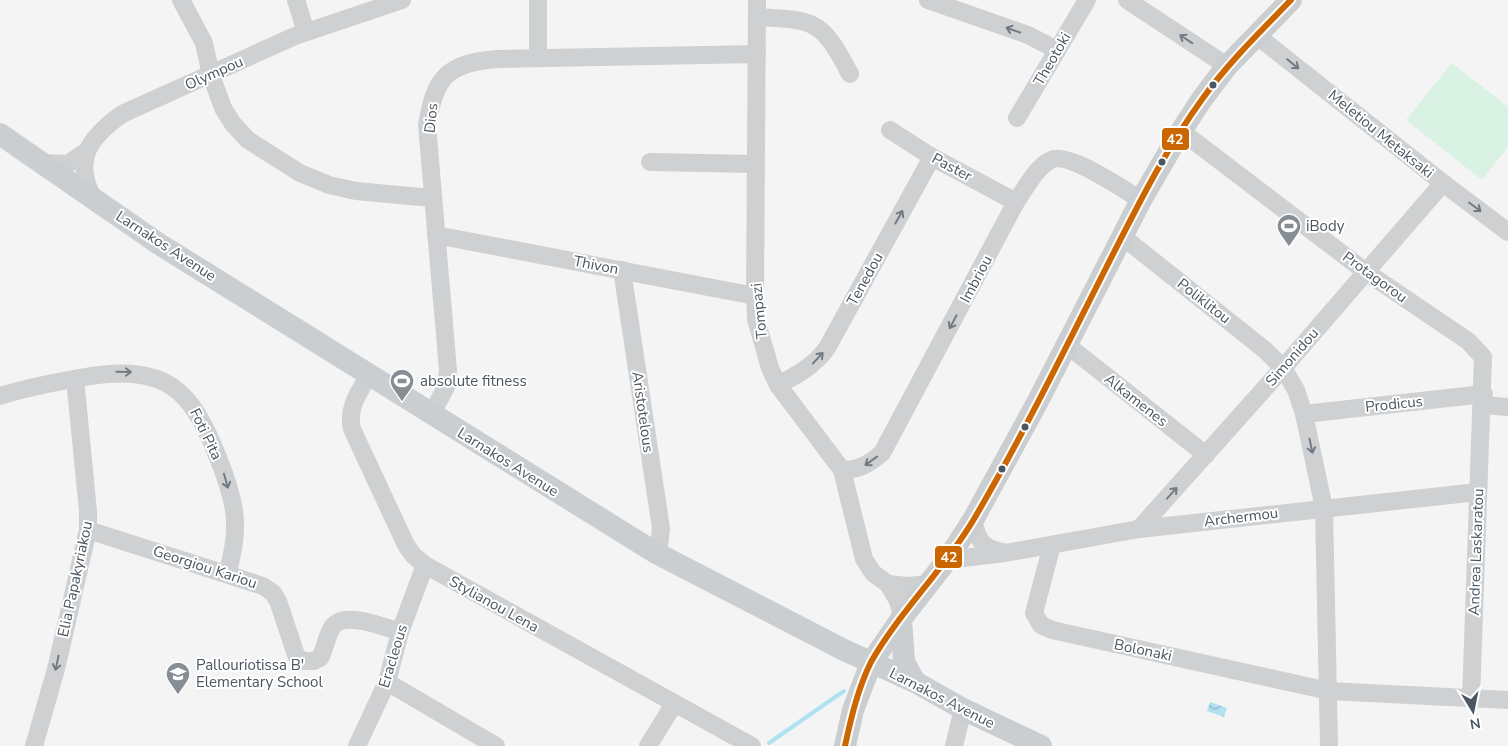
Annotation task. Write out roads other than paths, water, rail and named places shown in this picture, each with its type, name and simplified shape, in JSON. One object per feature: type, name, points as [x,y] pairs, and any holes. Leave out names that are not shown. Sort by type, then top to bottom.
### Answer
[{"type":"main road","points":[[845,746],[853,710],[871,663],[974,520],[1141,200],[1181,131],[1227,66],[1291,0]]},
{"type":"main road","name":"Larnakos Avenue","points":[[0,134],[159,244],[431,415],[656,553],[871,663],[915,682],[962,709],[1042,746]]},
{"type":"main road","points":[[902,618],[904,662],[915,682]]},
{"type":"street","points":[[181,0],[209,54],[218,98],[233,124],[248,140],[300,172],[329,185],[356,191],[432,198]]},
{"type":"street","points":[[296,0],[306,32]]},
{"type":"street","name":"Olympou","points":[[93,198],[82,171],[86,157],[95,138],[106,126],[122,114],[306,32],[402,0]]},
{"type":"street","points":[[538,0],[538,57]]},
{"type":"street","points":[[928,0],[1028,35],[1057,50]]},
{"type":"street","name":"Theotoki","points":[[1017,118],[1087,0]]},
{"type":"street","points":[[1127,0],[1227,66]]},
{"type":"street","points":[[758,8],[818,28],[833,41],[850,74]]},
{"type":"street","name":"Tompazi","points":[[758,8],[756,54],[755,296],[756,319],[762,345],[778,385],[842,470],[864,559],[873,573],[888,584],[897,599],[902,618]]},
{"type":"street","name":"Meletiou Metaksaki","points":[[1256,35],[1442,183],[1508,232]]},
{"type":"street","name":"Dios","points":[[431,415],[446,387],[448,370],[432,198],[428,125],[434,94],[443,80],[464,64],[478,60],[538,57],[756,54]]},
{"type":"street","name":"Paster","points":[[890,130],[932,157],[1016,202]]},
{"type":"street","name":"Protagorou","points":[[1181,131],[1366,272],[1468,341],[1481,353],[1484,362],[1483,400]]},
{"type":"street","points":[[66,180],[82,154],[95,138]]},
{"type":"street","points":[[42,163],[68,164],[82,154]]},
{"type":"street","name":"Tenedou","points":[[778,385],[805,371],[820,358],[827,348],[932,157]]},
{"type":"street","name":"Imbriou","points":[[842,470],[856,470],[869,464],[882,453],[1016,202],[1037,172],[1048,161],[1056,158],[1076,163],[1141,200]]},
{"type":"street","points":[[650,162],[755,164]]},
{"type":"street","name":"Simonidou","points":[[1139,529],[1283,368],[1442,183]]},
{"type":"street","name":"Thivon","points":[[436,235],[755,296]]},
{"type":"street","name":"Poliklitou","points":[[1123,237],[1265,350],[1283,368]]},
{"type":"street","name":"Aristotelous","points":[[622,270],[661,528],[659,547],[656,553]]},
{"type":"street","name":"Alkamenes","points":[[1067,345],[1206,455]]},
{"type":"street","points":[[1283,368],[1296,390],[1304,414],[1324,508],[1329,746]]},
{"type":"street","name":"Foti Pita","points":[[0,396],[47,383],[114,372],[151,376],[168,384],[193,406],[212,440],[233,504],[235,548],[227,574]]},
{"type":"street","name":"Stylianou Lena","points":[[369,375],[352,408],[350,420],[352,429],[406,545],[414,556],[425,565],[752,746]]},
{"type":"street","name":"Elia Papakyriakou","points":[[34,746],[56,669],[88,530],[88,511],[75,379]]},
{"type":"street","name":"Prodicus","points":[[1304,414],[1483,400],[1508,407]]},
{"type":"street","name":"Andrea Laskaratou","points":[[1471,698],[1483,400]]},
{"type":"street","name":"Archermou","points":[[947,560],[1005,553],[1139,529],[1478,492]]},
{"type":"street","points":[[974,520],[976,533],[984,545],[1005,553]]},
{"type":"street","name":"Georgiou Kariou","points":[[88,530],[263,586],[273,593],[285,619],[296,656],[302,661],[314,661],[320,658],[332,627],[343,620],[357,620],[400,632]]},
{"type":"street","name":"Bolonaki","points":[[1052,545],[1036,604],[1036,619],[1041,625],[1052,630],[1329,691],[1508,700]]},
{"type":"street","name":"Eracleous","points":[[357,746],[387,682],[400,632],[425,565]]},
{"type":"street","points":[[888,584],[908,586],[929,584]]},
{"type":"street","points":[[387,682],[496,746]]},
{"type":"street","points":[[648,746],[674,704]]},
{"type":"street","points":[[954,746],[962,709]]},
{"type":"water","points":[[1210,702],[1227,708],[1224,717],[1207,711]]},
{"type":"waterway","points":[[769,743],[844,691]]},
{"type":"place","name":"iBody","points":[[1289,247]]},
{"type":"place","name":"absolute fitness","points":[[402,402]]},
{"type":"place","name":"Pallouriotissa B' Elementary School","points":[[178,695]]}]
